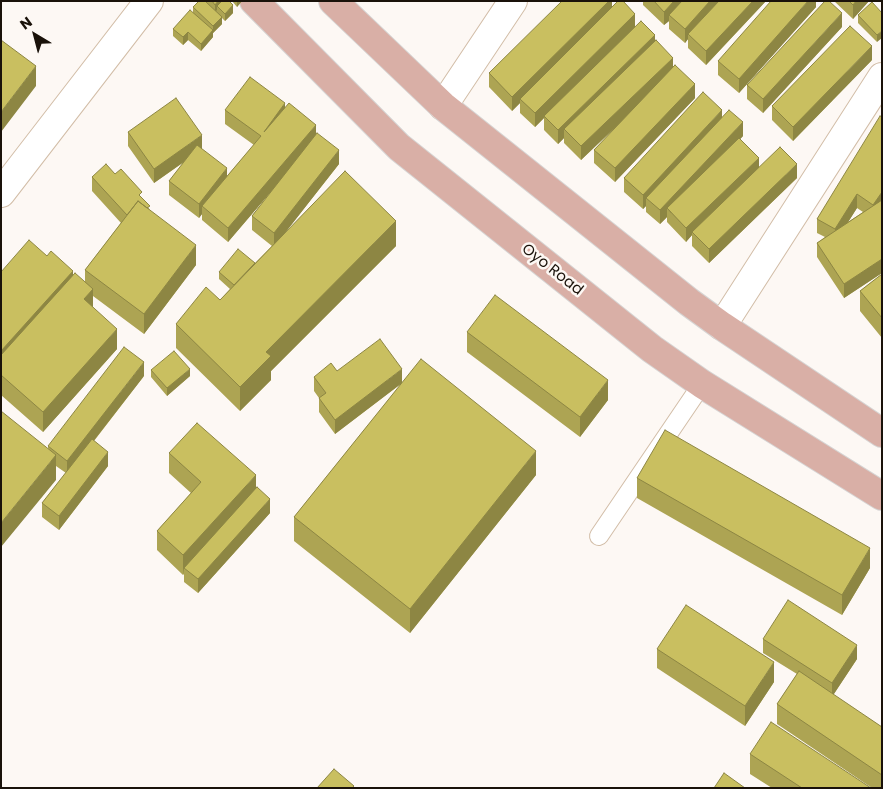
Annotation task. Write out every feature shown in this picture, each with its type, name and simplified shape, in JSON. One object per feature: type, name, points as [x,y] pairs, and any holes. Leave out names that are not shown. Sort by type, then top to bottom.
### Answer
[{"type":"main road","name":"Oyo Road","points":[[254,1],[399,147],[652,349],[702,384],[882,496]]},
{"type":"main road","points":[[333,1],[443,106],[722,326],[882,433]]},
{"type":"street","points":[[1,193],[149,1]]},
{"type":"street","points":[[443,106],[513,1]]},
{"type":"street","points":[[722,326],[877,94]]},
{"type":"lane","points":[[599,536],[702,384]]},
{"type":"building","points":[[199,1],[205,1],[222,17],[213,26],[193,7]]},
{"type":"building","points":[[222,1],[229,1],[233,5],[225,14],[217,6]]},
{"type":"building","points":[[562,1],[609,1],[512,97],[489,73]]},
{"type":"building","points":[[618,1],[623,1],[635,14],[535,113],[520,99]]},
{"type":"building","points":[[654,1],[674,1],[664,12]]},
{"type":"building","points":[[682,1],[710,1],[685,29],[669,15]]},
{"type":"building","points":[[719,1],[753,1],[706,51],[688,34]]},
{"type":"building","points":[[771,1],[808,1],[739,79],[718,61]]},
{"type":"building","points":[[825,1],[829,1],[842,13],[763,99],[747,85]]},
{"type":"building","points":[[872,2],[882,13],[882,31],[877,35],[858,15]]},
{"type":"building","points":[[190,10],[213,30],[201,44],[188,32],[183,37],[173,29]]},
{"type":"building","points":[[641,21],[655,35],[558,130],[544,116]]},
{"type":"building","points":[[850,26],[872,46],[793,127],[772,106]]},
{"type":"building","points":[[1,40],[36,66],[1,112]]},
{"type":"building","points":[[656,40],[673,58],[581,146],[564,129]]},
{"type":"building","points":[[675,65],[695,84],[615,168],[594,150]]},
{"type":"building","points":[[250,77],[285,103],[264,132],[289,103],[316,125],[228,228],[202,206],[261,136],[225,110]]},
{"type":"building","points":[[703,92],[722,110],[643,195],[624,178]]},
{"type":"building","points":[[176,98],[202,135],[154,169],[128,132]]},
{"type":"building","points":[[729,110],[743,122],[660,210],[646,198]]},
{"type":"building","points":[[880,116],[882,117],[882,192],[873,205],[857,194],[835,229],[817,219]]},
{"type":"building","points":[[317,133],[339,150],[274,233],[252,216]]},
{"type":"building","points":[[739,138],[759,158],[686,228],[667,208]]},
{"type":"building","points":[[197,145],[227,168],[199,204],[169,181]]},
{"type":"building","points":[[780,147],[797,164],[709,249],[692,232]]},
{"type":"building","points":[[106,164],[115,174],[121,169],[142,192],[139,195],[150,206],[147,208],[138,201],[127,215],[92,177]]},
{"type":"building","points":[[345,171],[396,221],[266,352],[271,356],[240,387],[176,324],[206,287],[220,300]]},
{"type":"building","points":[[882,200],[882,259],[844,284],[817,243]]},
{"type":"building","points":[[138,201],[196,245],[144,314],[85,270]]},
{"type":"building","points":[[29,240],[47,256],[51,251],[73,271],[1,351],[1,272]]},
{"type":"building","points":[[238,249],[255,263],[234,285],[219,272]]},
{"type":"building","points":[[75,273],[93,289],[84,299],[117,329],[43,412],[1,375],[1,355]]},
{"type":"building","points":[[882,274],[882,318],[860,291]]},
{"type":"building","points":[[495,295],[608,380],[580,417],[467,332]]},
{"type":"building","points":[[380,339],[402,369],[335,420],[319,398],[326,393],[314,377],[331,363],[337,371]]},
{"type":"building","points":[[124,347],[144,362],[67,461],[48,446]]},
{"type":"building","points":[[174,351],[190,369],[167,388],[151,370]]},
{"type":"building","points":[[421,359],[536,451],[410,609],[294,517]]},
{"type":"building","points":[[1,411],[56,455],[1,523]]},
{"type":"building","points":[[197,423],[256,475],[183,555],[157,531],[201,482],[169,453]]},
{"type":"building","points":[[665,430],[870,548],[842,595],[637,478]]},
{"type":"building","points":[[92,439],[108,452],[59,516],[42,503]]},
{"type":"building","points":[[257,487],[270,499],[198,579],[184,568]]},
{"type":"building","points":[[788,600],[857,645],[832,683],[763,639]]},
{"type":"building","points":[[686,605],[774,662],[745,706],[657,649]]},
{"type":"building","points":[[799,671],[882,727],[882,775],[777,704]]},
{"type":"building","points":[[771,722],[871,788],[802,788],[750,754]]},
{"type":"building","points":[[334,769],[354,786],[352,788],[317,788]]},
{"type":"building","points":[[724,773],[745,788],[714,788]]}]
